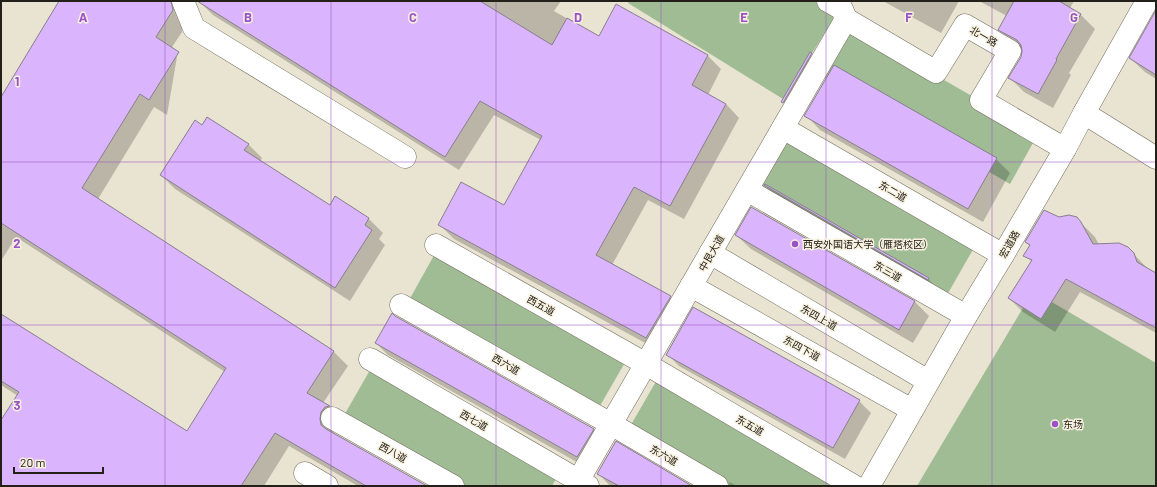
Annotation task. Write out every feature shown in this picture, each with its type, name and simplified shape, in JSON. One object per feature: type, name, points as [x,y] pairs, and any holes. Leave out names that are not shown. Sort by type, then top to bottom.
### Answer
[{"type":"street","points":[[183,1],[194,28],[405,157]]},
{"type":"street","name":"北一路","points":[[828,1],[842,9],[846,19],[936,72],[965,25],[1010,51],[981,100],[1065,149]]},
{"type":"street","name":"宏道路","points":[[869,486],[928,381],[1065,149],[1147,1]]},
{"type":"street","name":"中艮大道","points":[[580,484],[611,424],[846,19]]},
{"type":"street","points":[[1084,113],[1156,158]]},
{"type":"street","name":"东二道","points":[[783,128],[1003,255]]},
{"type":"street","name":"东三道","points":[[747,190],[966,316]]},
{"type":"street","name":"西五道","points":[[436,246],[646,364]]},
{"type":"street","name":"东四上道","points":[[710,254],[928,381]]},
{"type":"street","name":"东四下道","points":[[691,286],[912,410]]},
{"type":"street","name":"西六道","points":[[401,305],[611,424]]},
{"type":"street","name":"西七道","points":[[370,359],[580,484]]},
{"type":"street","name":"东五道","points":[[646,364],[854,486]]},
{"type":"street","name":"西八道","points":[[332,418],[453,486]]},
{"type":"street","name":"东六道","points":[[611,424],[717,486]]},
{"type":"street","points":[[305,474],[327,486]]},
{"type":"green space","points":[[629,1],[814,1],[836,15],[783,99],[628,3]]},
{"type":"green space","points":[[850,26],[1038,134],[1010,184],[822,76]]},
{"type":"green space","points":[[788,139],[975,246],[947,295],[760,187]]},
{"type":"green space","points":[[437,250],[627,359],[597,411],[408,302]]},
{"type":"green space","name":"东场","points":[[1033,291],[1156,363],[1156,486],[917,486]]},
{"type":"green space","points":[[370,370],[557,477],[552,486],[458,486],[342,419]]},
{"type":"green space","points":[[658,378],[845,486],[725,486],[628,430]]},
{"type":"building","points":[[59,1],[171,1],[173,10],[156,37],[179,52],[149,100],[140,94],[82,188],[334,351],[307,393],[330,406],[325,407],[321,412],[321,425],[427,486],[366,486],[275,433],[241,486],[1,486],[1,420],[19,392],[1,381],[1,314],[187,431],[226,368],[1,223],[1,97]]},
{"type":"building","points":[[197,1],[480,1],[552,45],[567,18],[599,36],[616,4],[708,55],[692,85],[726,104],[670,206],[634,187],[596,255],[671,296],[646,338],[438,225],[461,182],[504,205],[542,136],[480,101],[445,157]]},
{"type":"building","points":[[1014,1],[1059,1],[1081,14],[1038,94],[1008,78],[1021,57],[1021,45],[1017,40],[998,30]]},
{"type":"building","points":[[1156,10],[1156,75],[1129,58]]},
{"type":"building","points":[[810,52],[812,53],[783,103],[781,102]]},
{"type":"building","points":[[834,65],[997,158],[968,209],[804,116]]},
{"type":"building","points":[[207,117],[249,144],[244,150],[330,205],[335,196],[369,218],[365,225],[372,230],[335,288],[160,175],[195,120],[202,125]]},
{"type":"building","points":[[765,184],[929,278],[928,280],[764,185]]},
{"type":"building","points":[[751,207],[915,301],[899,330],[735,235]]},
{"type":"building","points":[[1044,210],[1059,217],[1069,215],[1077,217],[1093,244],[1119,243],[1128,247],[1134,253],[1137,262],[1156,273],[1156,328],[1066,279],[1041,319],[1008,298],[1032,260],[1023,256],[1030,245],[1025,242]]},
{"type":"building","points":[[693,307],[860,400],[833,448],[666,355]]},
{"type":"building","points":[[392,313],[594,429],[577,457],[375,343]]},
{"type":"building","points":[[616,441],[692,486],[619,486],[597,474]]},
{"type":"place","name":"西安外国语大学（雁塔校区）","points":[[795,244]]},
{"type":"place","name":"东场","points":[[1055,424]]}]
